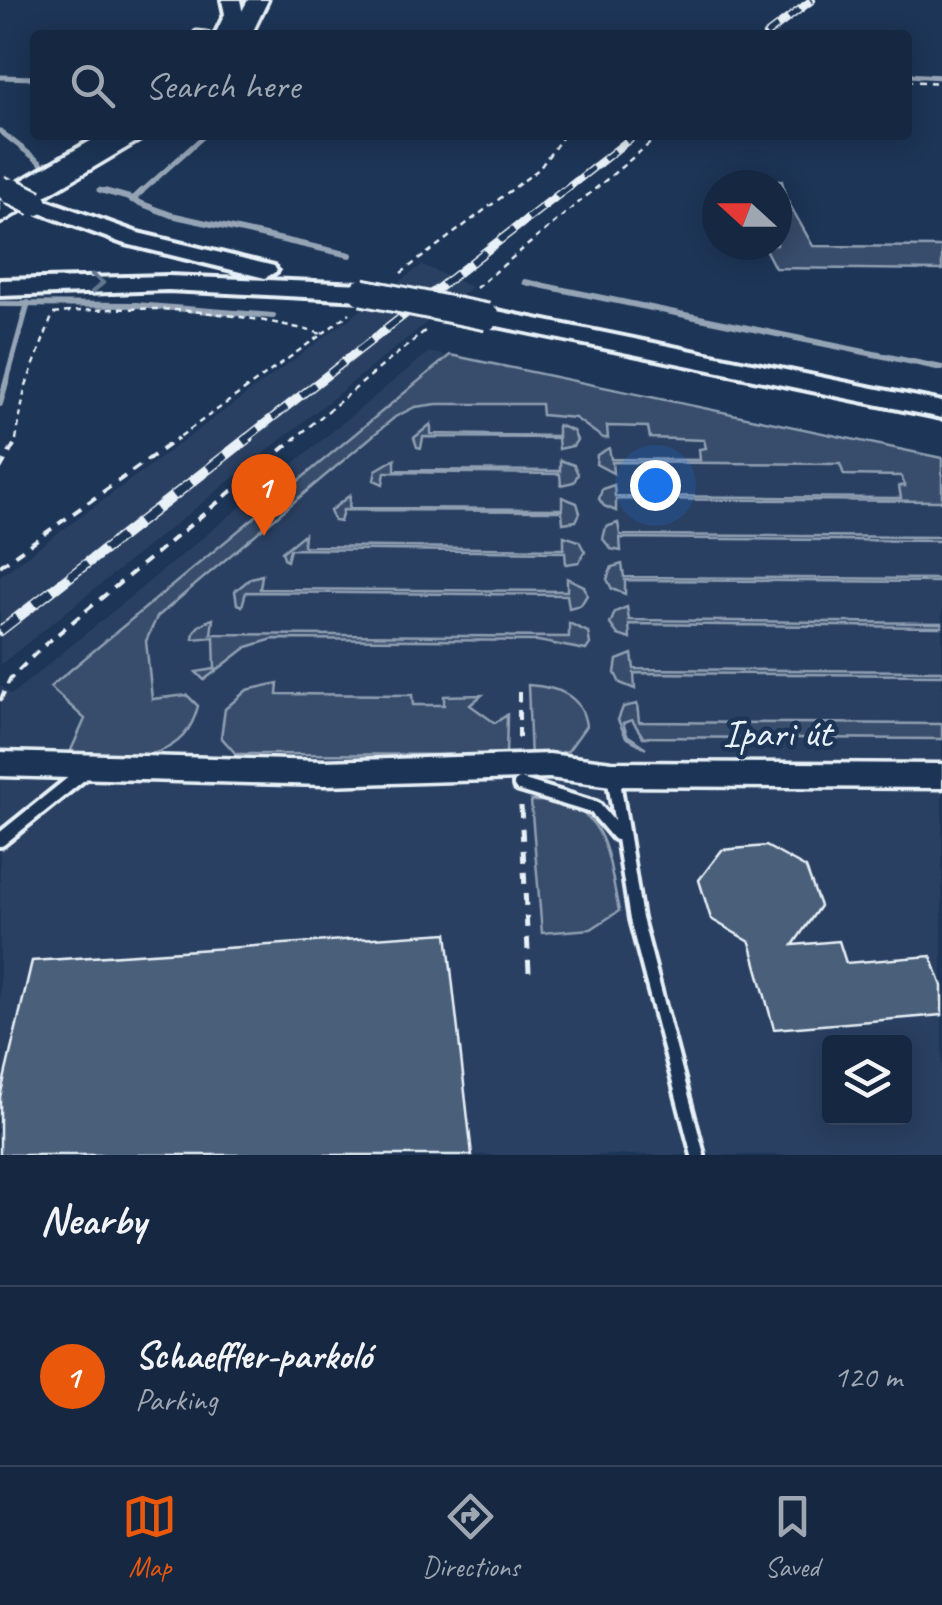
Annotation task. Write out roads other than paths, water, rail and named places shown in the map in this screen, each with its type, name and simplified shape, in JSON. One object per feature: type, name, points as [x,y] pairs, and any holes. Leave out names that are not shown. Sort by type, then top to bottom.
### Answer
[{"type":"highway","points":[[243,30],[258,0]]},
{"type":"highway","points":[[0,215],[128,140]]},
{"type":"main road","points":[[226,30],[234,14],[231,0]]},
{"type":"main road","points":[[0,202],[107,140]]},
{"type":"main road","points":[[0,186],[35,204],[150,244],[361,299],[487,317],[942,410]]},
{"type":"main road","points":[[0,288],[123,282],[328,288]]},
{"type":"street","name":"Ipari út","points":[[0,764],[326,773],[550,766],[612,774],[942,776]]},
{"type":"street","name":"Ipari út","points":[[0,776],[197,771]]},
{"type":"street","name":"Ipari út","points":[[326,773],[520,793],[612,774]]},
{"type":"lane","points":[[0,840],[82,774]]},
{"type":"lane","points":[[612,774],[621,845],[645,963],[698,1155]]},
{"type":"lane","points":[[520,793],[595,808],[614,828],[621,845]]},
{"type":"waterway","points":[[912,75],[942,77]]},
{"type":"waterway","points":[[0,77],[30,78]]},
{"type":"waterway","points":[[0,131],[41,163]]},
{"type":"waterway","points":[[139,194],[199,140]]},
{"type":"waterway","points":[[99,190],[114,194]]},
{"type":"waterway","points":[[104,191],[133,199]]},
{"type":"waterway","points":[[142,191],[132,200],[171,215],[350,255]]},
{"type":"waterway","points":[[525,282],[942,368]]},
{"type":"waterway","points":[[0,304],[28,304]]},
{"type":"waterway","points":[[0,404],[28,304]]},
{"type":"waterway","points":[[28,304],[136,305],[273,316]]},
{"type":"railway","points":[[773,30],[812,0]]},
{"type":"railway","points":[[560,194],[629,140]]},
{"type":"railway","points":[[244,440],[563,191]]},
{"type":"railway","points":[[0,631],[248,438]]},
{"type":"place","name":"Schaeffler-parkoló","points":[[264,536]]}]
